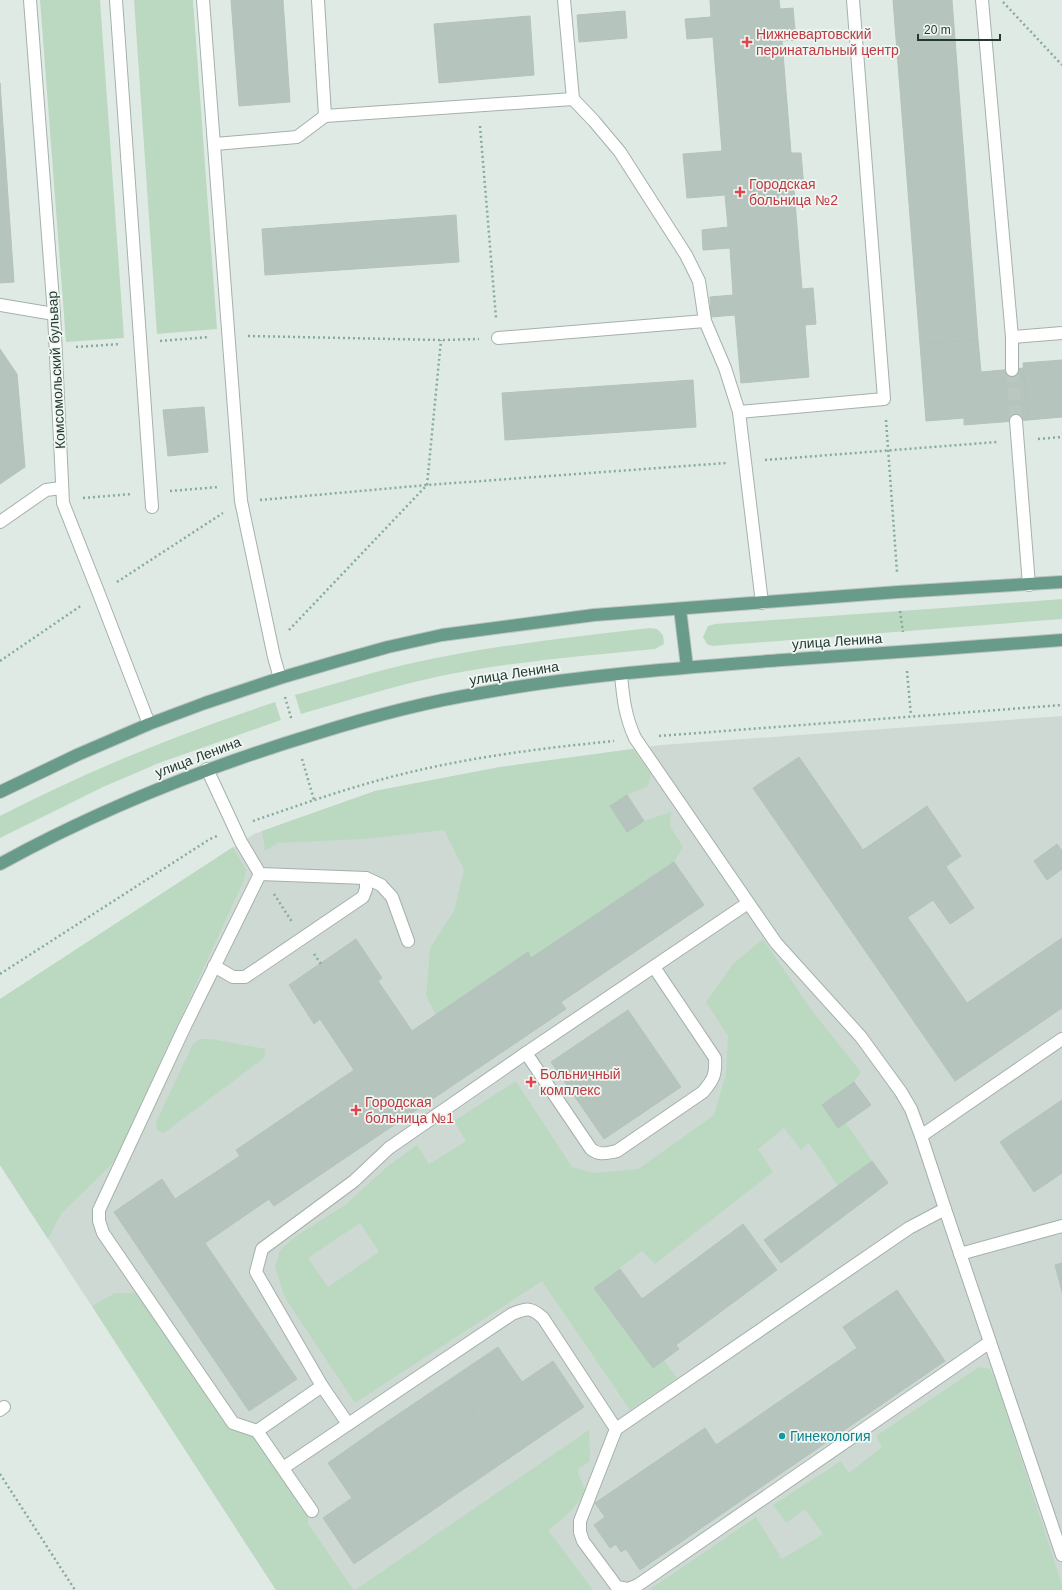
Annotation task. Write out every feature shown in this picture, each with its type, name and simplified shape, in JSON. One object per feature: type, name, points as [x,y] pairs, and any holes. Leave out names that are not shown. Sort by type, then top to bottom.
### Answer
[{"type":"main road","points":[[0,792],[77,755],[148,724],[205,703],[280,678],[388,646],[442,635],[594,615],[898,592],[1029,586],[1062,582]]},
{"type":"main road","points":[[680,609],[687,667]]},
{"type":"main road","name":"улица Ленина","points":[[0,864],[74,827],[133,800],[207,769],[253,752],[345,724],[480,693],[621,674],[687,667],[1062,640]]},
{"type":"street","name":"Комсомольский бульвар","points":[[30,0],[54,314],[61,488],[63,503],[148,724]]},
{"type":"street","points":[[116,0],[152,507]]},
{"type":"street","points":[[203,0],[241,501],[272,648],[280,678]]},
{"type":"street","points":[[318,0],[324,116]]},
{"type":"street","points":[[564,0],[573,99],[620,152],[686,255],[699,281],[705,321],[725,368],[739,412],[762,603]]},
{"type":"street","points":[[739,412],[884,399],[853,0]]},
{"type":"street","points":[[982,0],[1012,336],[1012,370]]},
{"type":"street","points":[[215,144],[296,137],[324,116],[573,99]]},
{"type":"street","points":[[0,305],[54,314]]},
{"type":"street","points":[[498,338],[705,321]]},
{"type":"street","points":[[1012,336],[1062,333]]},
{"type":"street","points":[[1016,421],[1029,586]]},
{"type":"street","points":[[0,522],[46,490],[61,488]]},
{"type":"street","points":[[621,674],[624,708],[628,724],[635,738],[776,943],[861,1037],[911,1109],[922,1136],[945,1209],[1062,1556]]},
{"type":"street","points":[[207,769],[234,829],[260,874]]},
{"type":"street","points":[[260,874],[366,878],[381,885],[392,897],[408,941]]},
{"type":"street","points":[[260,874],[214,966],[99,1210],[99,1221],[103,1233],[233,1424],[257,1431],[312,1511]]},
{"type":"street","points":[[214,966],[233,977],[245,976],[363,897],[366,889],[366,878]]},
{"type":"street","points":[[348,1424],[322,1386],[256,1272],[262,1249],[354,1181],[389,1148],[526,1053],[748,903]]},
{"type":"street","points":[[526,1053],[591,1149],[598,1154],[617,1151],[703,1092],[711,1082],[716,1071],[714,1058],[654,967]]},
{"type":"street","points":[[922,1136],[1062,1039]]},
{"type":"street","points":[[945,1209],[909,1228],[616,1429],[580,1521],[580,1532],[583,1541],[617,1587],[628,1589],[638,1585],[990,1342]]},
{"type":"street","points":[[960,1254],[1062,1226]]},
{"type":"street","points":[[283,1468],[512,1314],[524,1309],[534,1310],[543,1318],[616,1429]]},
{"type":"street","points":[[257,1431],[322,1386]]},
{"type":"path","points":[[1001,0],[1062,65]]},
{"type":"path","points":[[229,336],[441,340],[498,338],[479,106]]},
{"type":"path","points":[[272,648],[427,485],[441,340]]},
{"type":"path","points":[[884,399],[898,592],[911,716]]},
{"type":"path","points":[[0,661],[241,501],[427,485],[1062,437]]},
{"type":"path","points":[[0,974],[210,839],[234,829],[369,783],[452,764],[553,747],[635,738],[1062,705]]},
{"type":"path","points":[[260,874],[321,964]]},
{"type":"path","points":[[0,1474],[75,1590]]},
{"type":"shaded area","name":"Больничный комплекс","points":[[1062,716],[1062,1590],[276,1590],[0,1165],[0,999],[254,834],[375,791],[500,767],[661,745]]},
{"type":"green space","points":[[40,0],[100,0],[124,338],[66,342]]},
{"type":"green space","points":[[134,0],[193,0],[217,329],[157,334]]},
{"type":"green space","points":[[1062,599],[1062,619],[712,646],[707,644],[703,637],[708,626],[715,624]]},
{"type":"green space","points":[[650,628],[657,629],[663,635],[664,644],[655,649],[490,667],[402,685],[301,714],[295,695],[383,670],[436,658],[516,644]]},
{"type":"green space","points":[[275,702],[281,720],[159,763],[103,787],[0,838],[0,816],[34,799],[136,753]]},
{"type":"green space","points":[[633,749],[651,774],[648,786],[627,795],[610,807],[627,832],[644,821],[671,812],[670,826],[683,847],[674,862],[531,958],[527,953],[436,1015],[426,996],[430,948],[454,911],[464,870],[444,830],[364,839],[278,843],[265,851],[262,831],[375,791],[500,767]]},
{"type":"green space","points":[[233,847],[246,870],[244,880],[118,1154],[111,1165],[61,1214],[48,1239],[0,1165],[0,999]]},
{"type":"green space","points":[[763,939],[813,1012],[861,1072],[854,1082],[822,1105],[838,1128],[846,1123],[872,1161],[838,1186],[809,1143],[801,1150],[784,1128],[758,1149],[773,1172],[655,1264],[642,1251],[594,1288],[653,1368],[664,1360],[677,1378],[630,1410],[542,1281],[355,1403],[285,1298],[275,1267],[280,1250],[296,1236],[345,1205],[388,1166],[417,1145],[429,1164],[466,1141],[454,1121],[516,1081],[572,1167],[594,1173],[638,1169],[714,1115],[726,1074],[728,1036],[706,1002],[733,964]],"holes":[[[360,1223],[379,1252],[328,1287],[308,1258]]]},
{"type":"green space","points":[[200,1039],[212,1039],[266,1049],[264,1058],[164,1133],[157,1130],[156,1122],[193,1044]]},
{"type":"green space","points":[[115,1293],[136,1293],[145,1301],[230,1428],[253,1436],[308,1514],[308,1524],[354,1590],[276,1590],[92,1306]]},
{"type":"green space","points":[[979,1367],[990,1369],[997,1384],[1062,1585],[1062,1590],[649,1590],[756,1517],[782,1559],[823,1534],[805,1509],[786,1523],[773,1505],[841,1461],[849,1473],[882,1447],[876,1436]]},
{"type":"green space","points":[[589,1430],[590,1461],[577,1470],[585,1490],[574,1508],[548,1530],[593,1590],[355,1590]]},
{"type":"building","points":[[231,0],[283,0],[290,102],[239,106]]},
{"type":"building","name":"Городская больница №2","points":[[710,0],[779,0],[780,9],[793,8],[796,40],[782,41],[791,153],[801,153],[804,188],[794,189],[802,289],[813,288],[816,324],[805,325],[809,377],[741,383],[735,315],[711,317],[710,297],[733,295],[730,248],[703,250],[702,230],[728,227],[725,195],[687,198],[683,154],[722,151],[713,37],[687,39],[685,19],[711,17]]},
{"type":"building","points":[[893,0],[952,0],[978,340],[920,344]]},
{"type":"building","points":[[625,11],[627,38],[579,42],[577,15]]},
{"type":"building","points":[[530,16],[534,75],[439,83],[434,24]]},
{"type":"building","points":[[0,83],[14,282],[0,283]]},
{"type":"building","points":[[456,215],[459,262],[265,275],[262,229]]},
{"type":"building","points":[[978,340],[981,372],[1024,368],[1028,420],[964,425],[964,418],[926,421],[920,344]]},
{"type":"building","points":[[0,349],[17,374],[0,385]]},
{"type":"building","points":[[1062,360],[1062,417],[1028,420],[1023,363]]},
{"type":"building","points":[[17,374],[25,467],[0,484],[0,385]]},
{"type":"building","points":[[693,380],[696,427],[505,440],[502,393]]},
{"type":"building","points":[[204,407],[208,452],[168,456],[163,410]]},
{"type":"building","points":[[799,757],[863,850],[927,806],[961,856],[896,901],[967,1003],[1062,938],[1062,1008],[955,1081],[753,788]]},
{"type":"building","points":[[627,795],[644,821],[627,832],[610,806]]},
{"type":"building","points":[[1057,844],[1062,851],[1062,869],[1047,880],[1034,861]]},
{"type":"building","name":"Городская больница №1","points":[[674,862],[704,905],[561,1002],[566,1009],[274,1206],[269,1199],[205,1243],[297,1379],[249,1411],[114,1212],[162,1179],[175,1199],[240,1156],[236,1150],[354,1070],[320,1019],[314,1024],[289,985],[356,939],[382,978],[378,981],[412,1031],[528,952],[531,958]]},
{"type":"building","points":[[946,867],[974,908],[950,924],[933,900],[908,917],[896,901]]},
{"type":"building","points":[[628,1010],[681,1087],[604,1139],[551,1062]]},
{"type":"building","points":[[854,1082],[871,1105],[838,1128],[822,1105]]},
{"type":"building","points":[[1062,1100],[1062,1173],[1034,1192],[1000,1142]]},
{"type":"building","points":[[872,1161],[888,1183],[781,1263],[764,1240]]},
{"type":"building","points":[[743,1224],[777,1270],[676,1345],[679,1349],[653,1368],[594,1288],[620,1269],[642,1299]]},
{"type":"building","points":[[1062,1263],[1062,1292],[1055,1265]]},
{"type":"building","name":"Гинекология","points":[[897,1290],[945,1361],[640,1570],[626,1549],[621,1552],[616,1544],[610,1548],[594,1525],[605,1517],[595,1503],[705,1428],[716,1445],[857,1348],[843,1327]]},
{"type":"building","points":[[498,1347],[522,1382],[553,1361],[584,1407],[354,1564],[323,1518],[352,1498],[328,1463],[375,1430],[399,1466],[476,1413],[452,1378]]},
{"type":"building","points":[[452,1378],[476,1413],[399,1466],[375,1430]]},
{"type":"tunnel","points":[[1012,370],[1016,421]]},
{"type":"place","name":"Нижневартовский перинатальный центр","points":[[747,42]]},
{"type":"place","name":"Городская больница №2","points":[[740,192]]},
{"type":"place","name":"Больничный комплекс","points":[[531,1082]]},
{"type":"place","name":"Городская больница №1","points":[[356,1110]]},
{"type":"place","name":"Гинекология","points":[[782,1436]]}]
